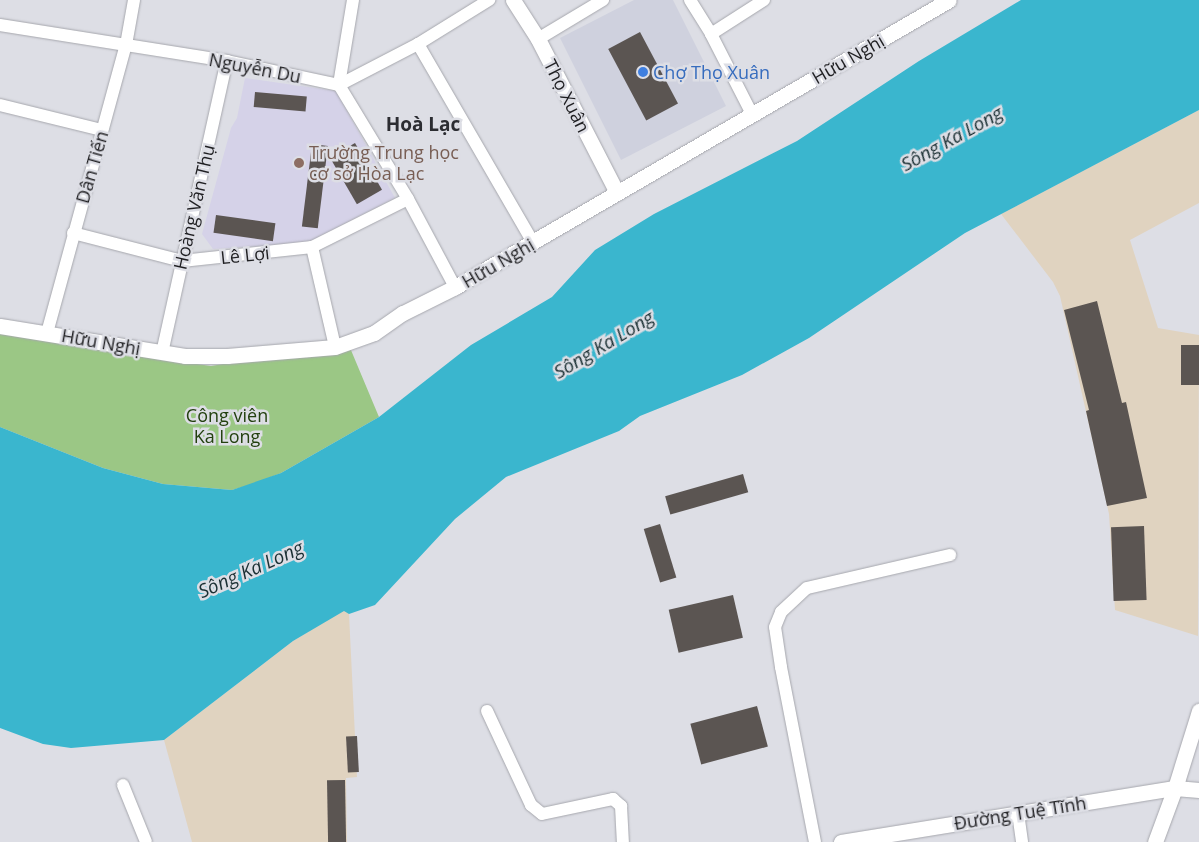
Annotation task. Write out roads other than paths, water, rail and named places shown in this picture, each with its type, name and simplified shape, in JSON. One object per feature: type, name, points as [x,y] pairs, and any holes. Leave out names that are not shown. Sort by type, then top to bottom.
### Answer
[{"type":"street","name":"Dân Tiến","points":[[47,332],[126,45],[134,0]]},
{"type":"street","points":[[353,0],[340,85],[408,200],[455,287]]},
{"type":"street","points":[[340,85],[418,44],[489,0]]},
{"type":"street","name":"Thọ Xuân","points":[[513,0],[538,39],[617,193]]},
{"type":"street","points":[[538,39],[603,0]]},
{"type":"street","points":[[690,0],[711,34],[752,114]]},
{"type":"street","points":[[711,34],[764,0]]},
{"type":"street","name":"Hữu Nghị","points":[[0,326],[47,332],[186,356],[227,356],[336,347],[374,333],[403,313],[455,287],[949,0]]},
{"type":"street","name":"Nguyễn Du","points":[[0,26],[227,61],[340,85]]},
{"type":"street","points":[[418,44],[533,242]]},
{"type":"street","name":"Hoàng Văn Thụ","points":[[162,353],[227,61]]},
{"type":"street","points":[[0,105],[102,130]]},
{"type":"street","name":"Lê Lợi","points":[[73,233],[182,261],[312,248],[408,200]]},
{"type":"street","points":[[312,248],[336,347]]},
{"type":"street","points":[[815,842],[775,627],[781,612],[806,588],[950,555]]},
{"type":"street","points":[[487,711],[531,805],[542,814],[613,799],[618,801],[622,810],[623,842]]},
{"type":"street","points":[[1155,842],[1175,788],[1199,711]]},
{"type":"street","points":[[124,785],[146,842]]},
{"type":"street","name":"Đường Tuệ Tĩnh","points":[[842,842],[1175,788],[1199,790]]},
{"type":"street","points":[[1018,813],[1022,842]]},
{"type":"water","name":"Sông Ka Long","points":[[1021,0],[1199,0],[1199,110],[965,233],[809,338],[742,375],[640,416],[619,431],[506,477],[455,519],[375,605],[349,614],[344,611],[293,641],[164,740],[71,748],[43,744],[0,728],[0,427],[103,468],[163,484],[232,490],[281,473],[379,417],[471,345],[552,297],[595,250],[654,214],[797,141],[919,61]]},
{"type":"place","name":"Chợ Thọ Xuân","points":[[643,72]]},
{"type":"place","name":"Trường Trung học cơ sở Hòa Lạc","points":[[299,163]]},
{"type":"district","name":"Hoà Lạc","points":[[423,125]]},
{"type":"park label","name":"Công viên Ka Long","points":[[227,426]]}]
